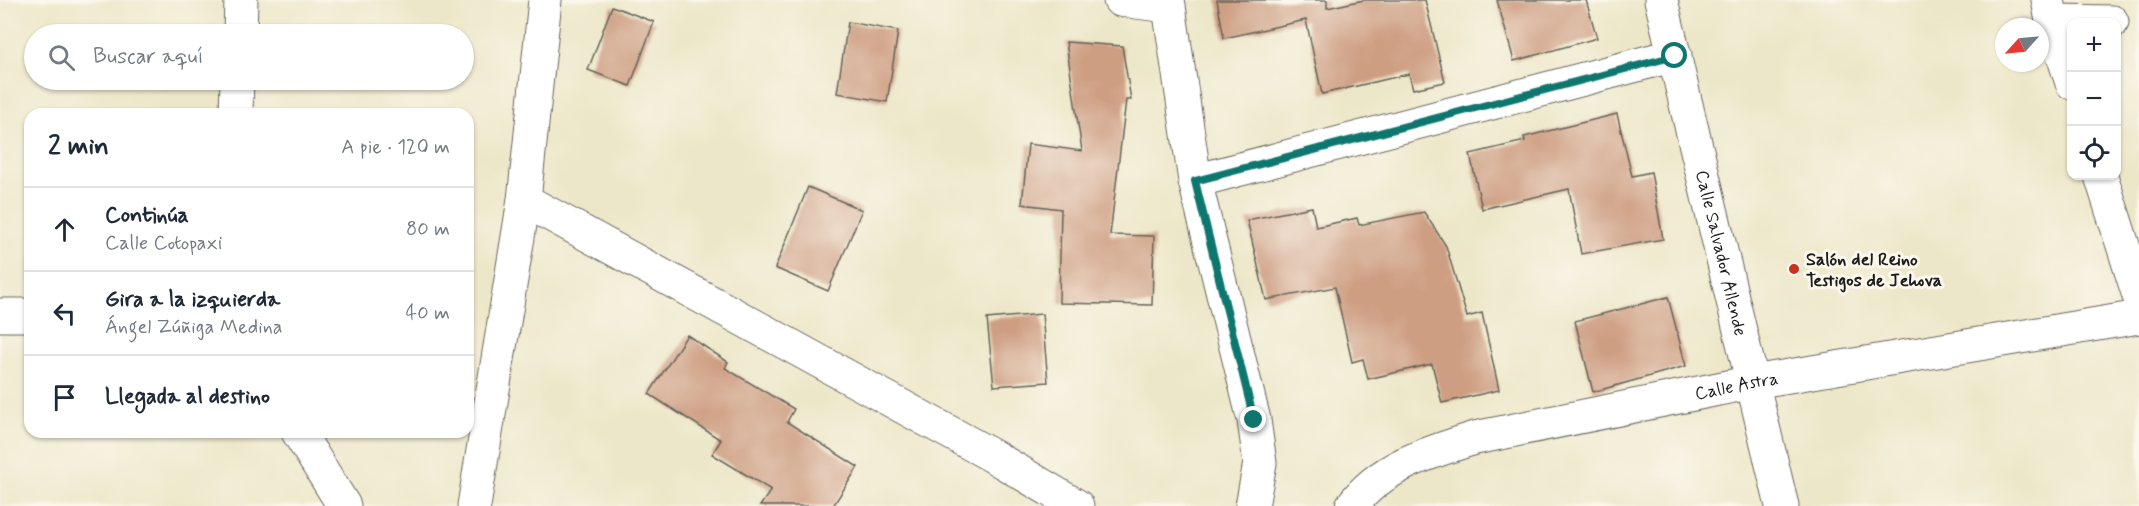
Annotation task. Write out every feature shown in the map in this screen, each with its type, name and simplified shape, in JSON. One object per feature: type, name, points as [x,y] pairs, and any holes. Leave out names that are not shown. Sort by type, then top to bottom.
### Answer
[{"type":"street","points":[[241,24],[242,0]]},
{"type":"street","points":[[474,506],[524,200],[545,0]]},
{"type":"street","points":[[1120,0],[1169,3],[1195,181],[1254,420],[1260,463],[1252,506]]},
{"type":"street","name":"Calle Salvador Allende","points":[[1661,0],[1782,506]]},
{"type":"street","points":[[2069,72],[2050,11],[2089,18]]},
{"type":"street","points":[[2121,23],[2139,23]]},
{"type":"street","points":[[1195,181],[1675,56]]},
{"type":"street","points":[[236,108],[237,90]]},
{"type":"street","points":[[2102,180],[2139,296]]},
{"type":"street","points":[[524,200],[991,455],[1077,506]]},
{"type":"street","points":[[0,315],[24,315]]},
{"type":"street","name":"Calle Astra","points":[[1352,506],[1362,492],[1393,469],[1433,451],[1475,438],[1753,382],[2139,317]]},
{"type":"street","points":[[302,438],[344,506]]},
{"type":"building","points":[[1217,0],[1327,0],[1327,8],[1364,0],[1425,0],[1445,82],[1413,89],[1409,74],[1322,94],[1306,20],[1224,38]]},
{"type":"building","points":[[1497,0],[1586,0],[1597,38],[1514,61]]},
{"type":"building","points":[[612,6],[654,22],[630,86],[588,70]]},
{"type":"building","points":[[848,22],[898,31],[887,102],[837,93]]},
{"type":"building","points":[[1066,42],[1122,46],[1131,100],[1126,100],[1110,235],[1154,236],[1152,305],[1059,303],[1061,209],[1022,204],[1028,144],[1082,151]]},
{"type":"building","points":[[1617,114],[1632,176],[1651,172],[1663,239],[1581,254],[1569,189],[1482,209],[1470,154],[1525,141],[1524,137]]},
{"type":"building","points":[[808,187],[862,210],[828,291],[775,268]]},
{"type":"building","points":[[1312,207],[1316,227],[1357,218],[1359,225],[1424,212],[1446,246],[1467,317],[1482,313],[1499,390],[1442,403],[1432,364],[1368,379],[1363,359],[1352,362],[1335,287],[1266,300],[1247,220]]},
{"type":"building","points":[[1668,297],[1686,366],[1593,392],[1575,321]]},
{"type":"building","points":[[1042,314],[1048,382],[994,386],[987,319]]},
{"type":"building","points":[[687,335],[728,362],[725,368],[794,409],[787,422],[858,467],[833,506],[760,506],[771,490],[712,454],[721,440],[649,394]]},
{"type":"place","name":"Salón del Reino Testigos de Jehova","points":[[1794,269]]},
{"type":"route","points":[[1254,420],[1195,181],[1675,56]]}]
